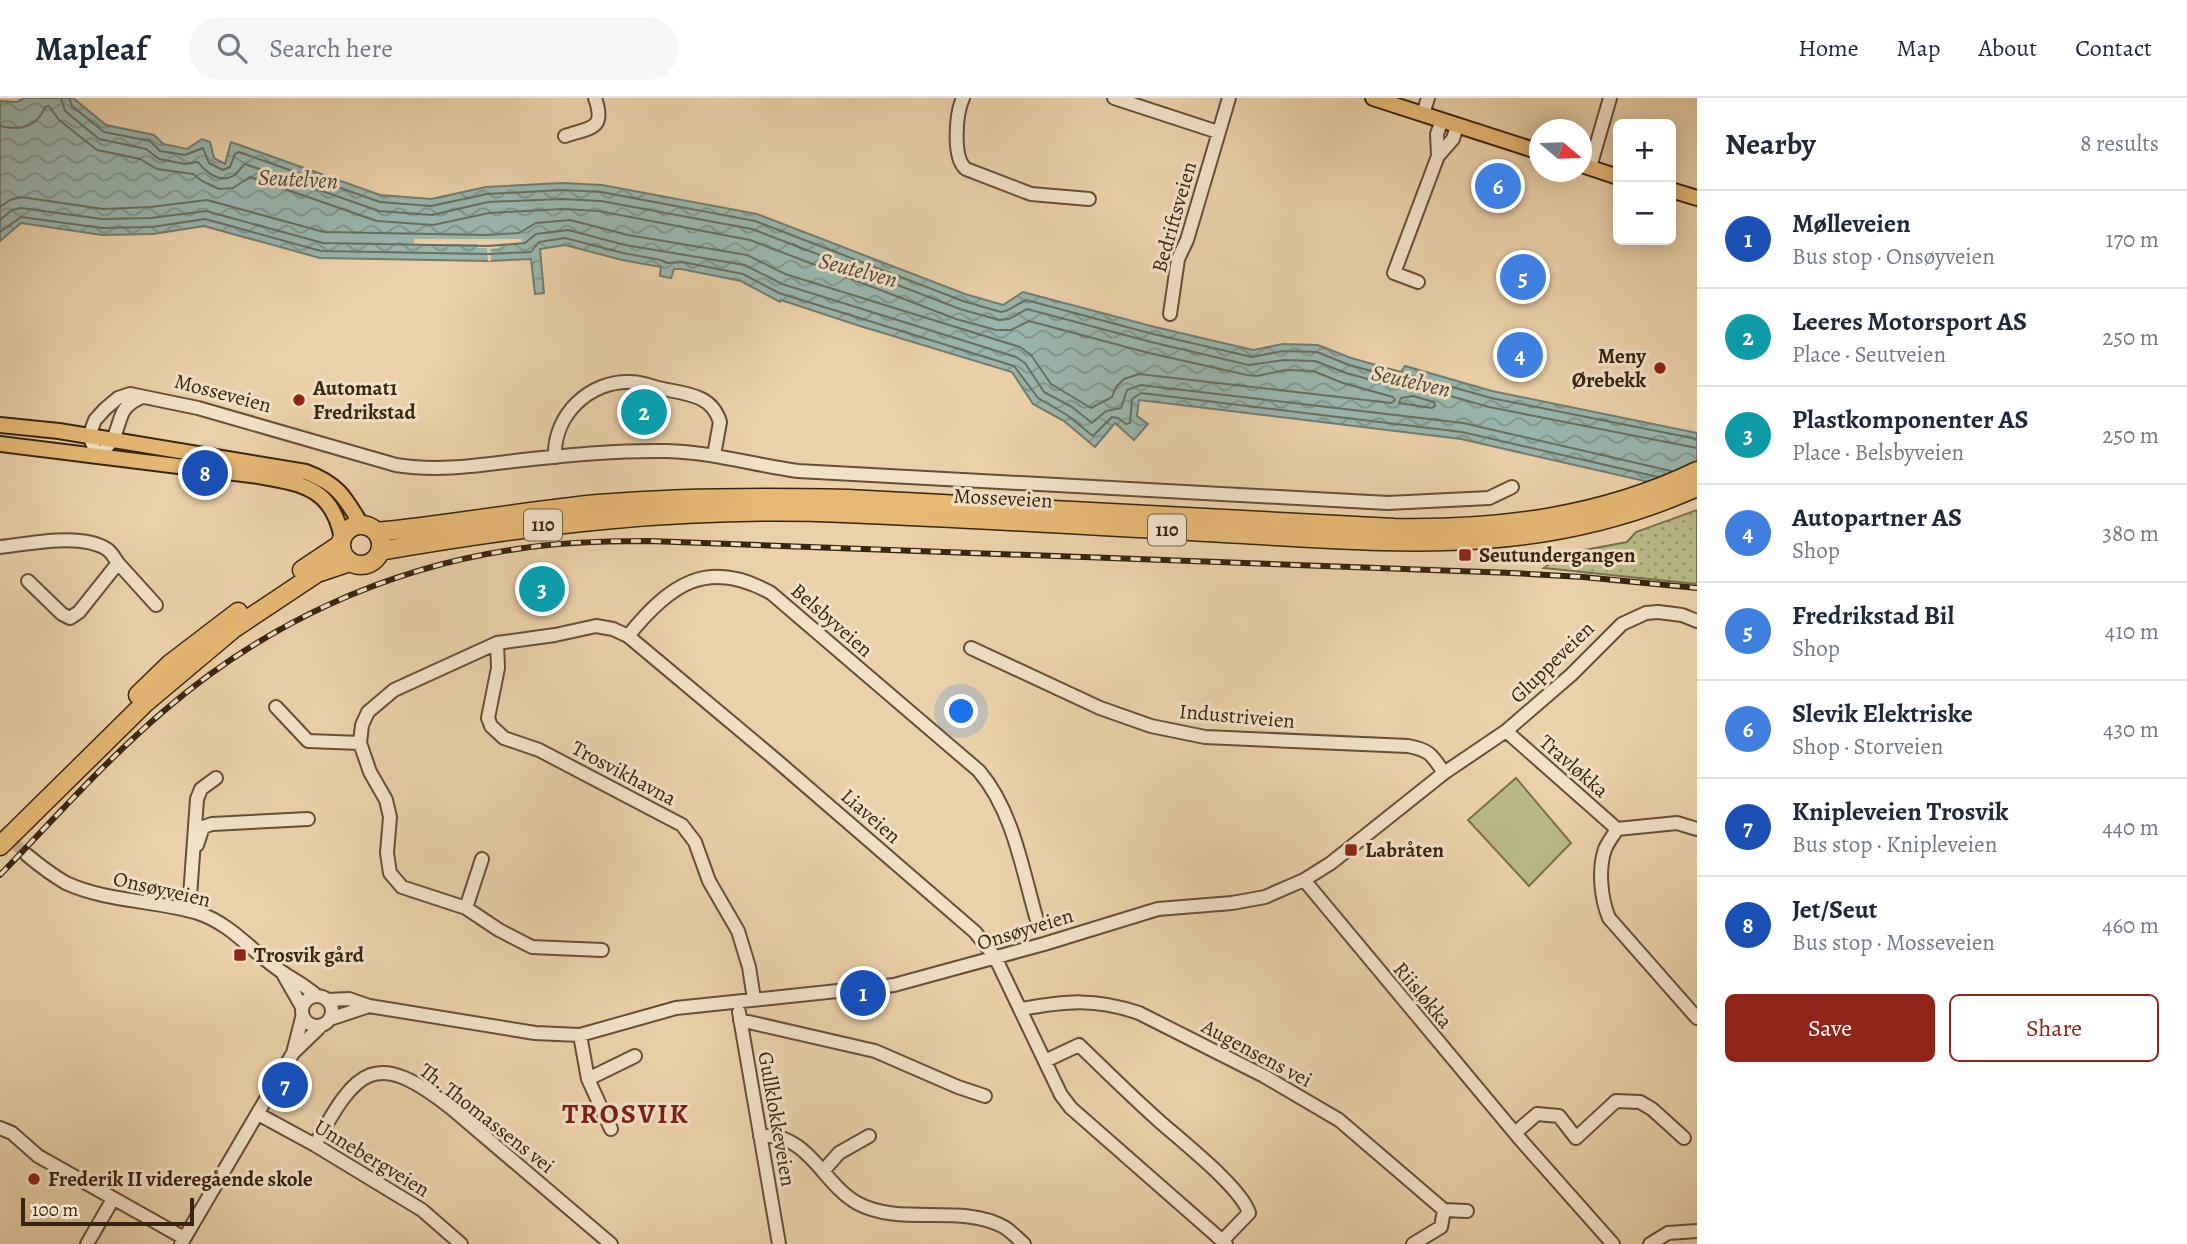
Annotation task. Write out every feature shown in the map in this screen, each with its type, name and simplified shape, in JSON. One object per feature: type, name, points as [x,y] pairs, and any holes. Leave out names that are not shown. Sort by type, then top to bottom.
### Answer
[{"type":"highway","name":"110","points":[[1618,509],[1697,471]]},
{"type":"highway","name":"110","points":[[1618,509],[1697,487]]},
{"type":"highway","name":"Mosseveien","points":[[369,529],[596,504],[698,498],[848,499],[1429,528],[1519,524],[1618,509]]},
{"type":"highway","name":"Mosseveien","points":[[380,551],[568,522],[708,512],[845,513],[1429,542],[1486,541],[1534,536],[1618,509]]},
{"type":"highway","name":"110","points":[[38,806],[43,795],[170,664],[227,619],[342,542],[348,531],[369,529]]},
{"type":"highway","points":[[369,529],[380,541],[380,551]]},
{"type":"highway","points":[[342,542],[343,554],[350,562]]},
{"type":"highway","name":"110","points":[[0,846],[145,703],[233,629],[317,573],[350,562],[365,565],[374,560],[380,551]]},
{"type":"main road","points":[[1373,98],[1529,149]]},
{"type":"main road","points":[[1592,168],[1613,175]]},
{"type":"main road","points":[[1676,192],[1697,198]]},
{"type":"main road","points":[[0,425],[89,436],[306,472],[337,488],[369,529]]},
{"type":"main road","points":[[0,444],[258,476],[298,484],[326,500],[335,512],[342,542]]},
{"type":"street","points":[[565,136],[594,125],[600,118],[595,98]]},
{"type":"street","points":[[963,98],[957,121],[959,159],[966,169],[1031,194],[1090,199]]},
{"type":"street","points":[[1114,98],[1218,132]]},
{"type":"street","name":"Bedriftsveien","points":[[1170,314],[1178,259],[1187,240],[1230,98]]},
{"type":"street","points":[[1423,114],[1428,98]]},
{"type":"street","points":[[1592,149],[1610,98]]},
{"type":"street","points":[[1438,156],[1437,134],[1442,120]]},
{"type":"street","points":[[1418,282],[1394,273],[1438,156],[1453,139],[1457,126]]},
{"type":"street","points":[[555,457],[556,434],[569,412],[589,392],[602,386],[632,382],[692,394],[712,407],[719,417],[720,426],[714,455]]},
{"type":"street","name":"Mosseveien","points":[[89,436],[95,420],[118,398],[130,394],[198,408],[396,465],[423,470],[555,457],[667,451],[714,455],[747,464],[798,471],[1329,501],[1412,503],[1489,498],[1512,486]]},
{"type":"street","name":"Mosseveien","points":[[98,457],[113,440],[122,412],[129,403],[142,397]]},
{"type":"street","points":[[89,436],[98,457]]},
{"type":"street","points":[[0,547],[89,542],[109,551],[156,605]]},
{"type":"street","points":[[28,581],[69,618],[79,612],[118,563]]},
{"type":"street","name":"Belsbyveien","points":[[628,636],[662,600],[694,579],[707,576],[735,577],[752,582],[771,593],[979,771],[993,787],[1008,822],[1036,917]]},
{"type":"street","name":"Gluppeveien","points":[[1444,773],[1506,731],[1571,675],[1611,632],[1631,618],[1658,612],[1682,615],[1697,621]]},
{"type":"street","points":[[602,950],[532,947],[499,930],[466,908],[402,887],[390,873],[387,853],[390,817],[386,800],[370,772],[360,743],[362,725],[368,712],[394,691],[497,643],[596,626],[613,629],[628,636]]},
{"type":"street","name":"Liaveien","points":[[628,636],[975,932],[995,957],[1061,1095],[1084,1121],[1224,1243],[1249,1213],[1247,1206],[1200,1155],[1158,1120],[1079,1045],[1045,1061]]},
{"type":"street","name":"Trosvikhavna","points":[[497,643],[498,667],[488,718],[491,726],[504,738],[539,750],[682,825],[695,842],[709,881],[738,931],[749,967],[754,999]]},
{"type":"street","name":"Industriveien","points":[[971,648],[1100,708],[1151,726],[1205,737],[1408,746],[1432,754],[1444,773]]},
{"type":"street","points":[[276,707],[308,741],[360,743]]},
{"type":"street","name":"Travløkka","points":[[1506,731],[1617,829]]},
{"type":"street","name":"Onsøyveien","points":[[27,855],[67,883],[95,893],[186,910],[212,919],[236,934],[281,972],[300,981],[322,998],[349,999],[369,1006],[535,1033],[580,1034],[676,1008],[894,985],[1158,909],[1243,902],[1265,897],[1304,880],[1331,863],[1444,773]]},
{"type":"street","points":[[186,910],[197,799],[201,789],[216,778]]},
{"type":"street","points":[[192,851],[198,844],[203,828],[212,824],[308,819]]},
{"type":"street","points":[[1697,829],[1677,823],[1617,829],[1605,849],[1602,869],[1604,907],[1608,918],[1697,1018]]},
{"type":"street","points":[[466,908],[482,859]]},
{"type":"street","name":"Riisløkka","points":[[1304,880],[1515,1133],[1613,1244]]},
{"type":"street","name":"Onsøyveien","points":[[281,972],[302,1012]]},
{"type":"street","points":[[0,1128],[12,1133],[38,1156],[182,1241],[293,1053],[326,1022],[332,1009],[322,998],[307,999],[293,1053]]},
{"type":"street","name":"Gullklokkeveien","points":[[738,1001],[779,1244]]},
{"type":"street","name":"Augensens vei","points":[[1021,1009],[1084,1001],[1119,1006],[1139,1013],[1264,1076],[1339,1120],[1444,1210]]},
{"type":"street","name":"Onsøyveien","points":[[326,1022],[369,1006]]},
{"type":"street","points":[[302,1012],[309,1025],[326,1022]]},
{"type":"street","points":[[740,1020],[875,1051],[985,1096]]},
{"type":"street","points":[[580,1034],[588,1079],[611,1129]]},
{"type":"street","points":[[588,1079],[635,1056]]},
{"type":"street","name":"Th. Thomassens vei","points":[[315,1145],[351,1087],[383,1072],[397,1073],[424,1087],[451,1108],[611,1244]]},
{"type":"street","points":[[1515,1133],[1537,1114],[1559,1116],[1576,1138],[1616,1101],[1640,1102],[1652,1109],[1684,1138]]},
{"type":"street","name":"Unnebergveien","points":[[258,1114],[422,1210],[461,1244]]},
{"type":"street","points":[[760,1136],[772,1135],[788,1139],[858,1203],[878,1211],[980,1218],[1005,1227],[1024,1244]]},
{"type":"street","points":[[824,1170],[839,1153],[869,1136]]},
{"type":"street","points":[[87,1244],[113,1199]]},
{"type":"street","points":[[1413,1244],[1441,1227],[1444,1210],[1466,1211]]},
{"type":"street","points":[[1650,1244],[1668,1233],[1697,1231]]},
{"type":"green space","points":[[1697,510],[1697,584],[1544,568],[1563,554],[1627,542],[1636,532]]},
{"type":"green space","points":[[1516,778],[1571,843],[1529,886],[1468,820]]},
{"type":"water","name":"Seutelven","points":[[24,98],[73,98],[106,125],[154,135],[163,144],[187,149],[202,139],[210,142],[214,158],[225,164],[231,142],[380,195],[431,199],[486,187],[562,183],[602,185],[757,214],[965,294],[1003,305],[1023,292],[1253,350],[1283,344],[1318,345],[1351,358],[1401,372],[1405,366],[1492,391],[1697,433],[1697,493],[1461,439],[1139,400],[1137,416],[1148,424],[1134,440],[1115,423],[1095,447],[1064,421],[1033,404],[1012,372],[781,300],[780,302],[741,281],[681,269],[674,269],[671,278],[660,276],[661,267],[565,245],[540,249],[544,293],[535,294],[531,259],[488,261],[320,258],[204,226],[153,234],[102,235],[21,223],[0,241],[0,101],[17,102]]},
{"type":"pier","points":[[414,239],[522,239],[522,244],[499,244],[499,248],[490,249],[491,261],[488,261],[487,248],[477,248],[477,244],[414,244]]},
{"type":"tunnel","points":[[0,830],[27,855]]},
{"type":"railway","points":[[0,875],[143,729],[203,679],[244,651],[329,604],[374,586],[421,570],[517,549],[583,542],[649,541],[1512,573],[1697,588]]},
{"type":"place","name":"Slevik Elektriske","points":[[1498,186]]},
{"type":"place","name":"Fredrikstad Bil","points":[[1523,277]]},
{"type":"place","name":"Autopartner AS","points":[[1520,355]]},
{"type":"place","name":"Meny Ørebekk","points":[[1660,368]]},
{"type":"place","name":"Automat1 Fredrikstad","points":[[299,400]]},
{"type":"place","name":"Leeres Motorsport AS","points":[[644,412]]},
{"type":"place","name":"Jet/Seut","points":[[205,473]]},
{"type":"place","name":"Seutundergangen","points":[[1465,555]]},
{"type":"place","name":"Plastkomponenter AS","points":[[542,589]]},
{"type":"place","name":"Labråten","points":[[1351,850]]},
{"type":"place","name":"Trosvik gård","points":[[240,955]]},
{"type":"place","name":"Mølleveien","points":[[863,993]]},
{"type":"place","name":"Knipleveien Trosvik","points":[[285,1085]]},
{"type":"place","name":"Frederik II videregående skole","points":[[34,1179]]},
{"type":"district","name":"TROSVIK","points":[[626,1114]]}]
